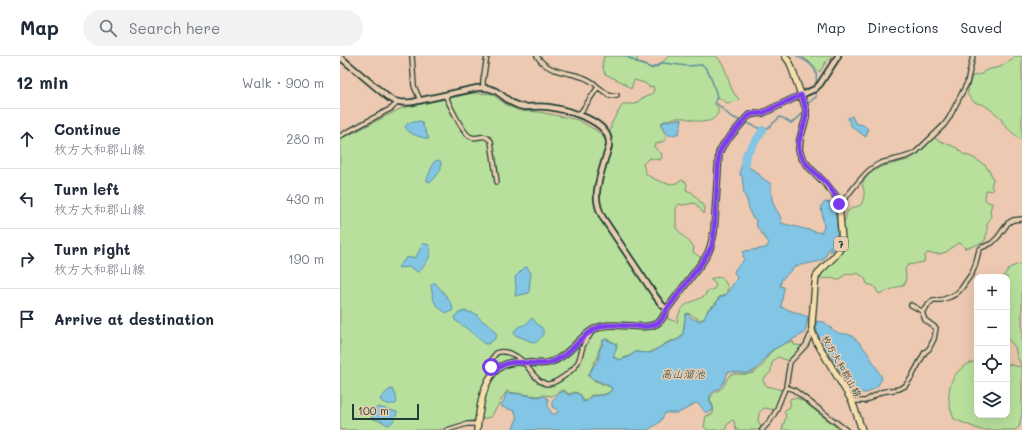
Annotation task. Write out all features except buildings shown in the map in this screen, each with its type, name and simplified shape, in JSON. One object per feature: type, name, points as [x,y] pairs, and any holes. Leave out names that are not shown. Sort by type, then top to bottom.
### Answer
[{"type":"main road","name":"枚方大和郡山線","points":[[785,56],[790,63],[806,109],[806,118],[800,139],[799,150],[802,158],[835,195],[839,204],[842,241],[840,249],[835,256],[816,277],[812,322],[813,334],[852,401],[862,430]]},
{"type":"main road","points":[[477,430],[480,408],[486,387],[488,381],[497,369],[515,362],[539,364],[549,363],[569,351],[586,334],[592,330],[604,326],[653,325],[663,318],[667,309],[703,261],[712,245],[719,153],[723,145],[748,116],[763,113],[801,95]]},
{"type":"street","points":[[412,56],[414,86],[420,100]]},
{"type":"street","points":[[483,87],[487,56]]},
{"type":"street","points":[[537,56],[541,63],[548,67],[568,74],[581,76],[610,96],[617,95]]},
{"type":"street","points":[[801,95],[815,89],[820,84],[838,56]]},
{"type":"street","points":[[839,204],[868,171],[881,164],[912,155],[944,125],[967,83],[973,56]]},
{"type":"street","points":[[340,57],[390,99],[398,102],[405,103],[483,87],[490,88],[516,105],[542,106],[579,114],[590,119],[604,130],[608,135],[609,140],[597,187],[597,201],[600,213],[656,297],[667,309]]},
{"type":"street","points":[[579,114],[598,87]]},
{"type":"street","points":[[445,95],[467,136],[474,138],[484,136],[488,137],[491,141],[497,182]]},
{"type":"street","points":[[340,136],[392,108],[398,102]]},
{"type":"street","points":[[922,312],[933,300],[941,300],[956,294],[972,273],[978,250],[992,243],[1008,223],[1022,218]]},
{"type":"street","points":[[852,401],[866,401],[881,392],[899,389],[905,386],[911,378],[934,339],[936,328],[925,320],[920,310],[912,305]]},
{"type":"street","points":[[494,372],[491,367],[491,361],[495,354],[506,352],[518,357],[535,377],[541,381],[546,384],[553,383],[574,368],[578,362],[582,347],[592,330]]},
{"type":"street","points":[[762,430],[770,421],[786,388],[790,362],[806,345],[810,336],[813,334]]},
{"type":"street","points":[[786,388],[794,390],[846,430]]},
{"type":"street","points":[[447,430],[467,424],[478,424]]},
{"type":"green space","points":[[603,56],[637,56],[637,61],[652,69],[657,67],[669,56],[716,56],[723,65],[731,88],[739,99],[737,101],[727,103],[718,97],[714,103],[718,108],[718,113],[711,120],[703,122],[679,118],[662,122],[661,126],[666,135],[666,140],[654,145],[654,147],[661,153],[662,157],[660,160],[649,158],[643,164],[646,174],[656,180],[668,184],[678,183],[682,180],[687,183],[686,190],[693,193],[705,208],[704,214],[695,203],[683,205],[679,204],[676,208],[676,228],[694,247],[693,252],[701,258],[669,302],[667,315],[668,319],[677,322],[680,311],[686,305],[705,296],[706,292],[714,289],[716,285],[710,279],[722,277],[728,287],[725,295],[719,297],[715,304],[708,309],[705,318],[700,320],[688,313],[686,314],[681,337],[668,342],[650,353],[636,352],[619,360],[613,356],[617,344],[607,339],[603,340],[598,352],[598,357],[588,376],[612,389],[605,394],[591,395],[584,401],[581,395],[575,392],[568,394],[565,390],[562,390],[552,396],[537,396],[508,391],[491,417],[462,423],[439,430],[340,430],[340,133],[347,136],[402,108],[474,93],[492,94],[508,106],[520,111],[540,112],[578,120],[597,131],[605,139],[611,129],[611,124],[623,104],[635,104],[641,99],[652,94],[654,89],[653,86],[649,87],[645,83],[634,80],[631,89],[622,82],[605,74],[602,64]]},
{"type":"green space","points":[[801,56],[832,56],[825,63],[820,72]]},
{"type":"green space","points":[[1015,56],[1022,56],[1022,141],[1005,126],[999,116],[983,104],[978,104],[967,94],[972,76],[1000,67],[1012,60]]},
{"type":"green space","points":[[933,138],[957,148],[963,154],[974,158],[986,166],[991,174],[993,180],[991,186],[993,189],[992,191],[986,190],[985,199],[992,203],[990,211],[991,216],[987,224],[987,233],[983,243],[965,248],[962,244],[958,243],[946,252],[939,254],[927,253],[924,262],[908,265],[905,269],[905,284],[879,294],[874,286],[867,284],[865,278],[858,273],[846,274],[840,280],[833,278],[824,279],[819,277],[840,252],[844,240],[843,223],[848,211],[861,205],[864,194],[862,184],[868,175],[880,167],[908,160],[921,151]]},
{"type":"green space","points":[[1022,263],[1022,367],[1017,357],[1015,347],[1010,341],[1010,274],[1005,274],[1009,268]]},
{"type":"green space","points":[[793,341],[794,345],[804,346],[789,361],[778,357],[776,358],[772,363],[771,372],[762,380],[767,386],[782,390],[775,410],[764,408],[759,413],[758,421],[761,427],[759,430],[736,430],[734,421],[732,420],[726,426],[726,430],[708,430],[704,427],[706,416],[712,415],[713,413],[713,407],[710,400],[711,397],[723,387],[729,376],[733,374],[753,373],[762,366],[769,354],[774,350],[783,344]]},
{"type":"green space","points":[[974,362],[974,418],[1010,418],[1010,365],[1021,367],[1022,413],[1019,427],[1015,430],[981,430],[954,419],[949,401],[950,385],[954,376],[960,369]]},
{"type":"green space","points":[[791,398],[796,398],[803,401],[840,430],[782,430],[786,416],[784,412],[789,408],[791,403],[789,401]]},
{"type":"water","points":[[852,116],[855,123],[863,125],[868,129],[866,137],[852,127],[848,118]]},
{"type":"water","points":[[681,119],[679,133],[676,135],[669,135],[665,132],[662,123]]},
{"type":"water","points":[[421,121],[429,139],[413,134],[405,127],[408,123]]},
{"type":"water","points":[[439,160],[441,162],[441,170],[431,182],[427,181],[434,162]]},
{"type":"water","name":"高山溜池","points":[[743,162],[747,162],[750,168],[771,184],[772,200],[780,216],[781,223],[821,233],[824,227],[821,206],[825,202],[834,203],[837,237],[834,248],[830,252],[830,246],[823,260],[796,266],[782,279],[780,286],[784,287],[781,307],[808,317],[805,333],[772,350],[756,370],[745,373],[728,372],[722,385],[710,396],[709,400],[713,408],[712,411],[709,412],[706,412],[695,403],[678,413],[665,413],[660,422],[648,430],[513,430],[517,419],[515,411],[502,407],[501,405],[507,393],[537,397],[544,396],[548,399],[548,407],[552,414],[555,414],[558,410],[552,407],[552,401],[559,393],[564,391],[568,395],[575,393],[581,395],[582,401],[584,402],[591,396],[609,393],[612,388],[590,377],[589,374],[599,358],[599,351],[605,339],[616,344],[613,357],[619,360],[629,357],[635,352],[651,353],[670,342],[681,338],[684,331],[686,314],[699,321],[704,319],[708,310],[716,304],[719,298],[726,295],[737,278],[734,272],[744,259],[743,252],[766,248],[769,243],[757,227],[756,220],[750,213],[744,194],[742,176],[740,175]]},
{"type":"water","points":[[423,243],[429,245],[430,256],[419,272],[409,267],[398,267],[406,258],[416,257]]},
{"type":"water","points":[[525,267],[527,267],[531,273],[529,293],[515,296],[515,277]]},
{"type":"water","points":[[435,283],[448,298],[453,308],[452,311],[447,313],[436,305],[433,298],[431,285]]},
{"type":"water","points":[[466,311],[476,314],[492,328],[497,335],[495,339],[488,344],[485,344],[454,319],[458,313]]},
{"type":"water","points":[[532,318],[543,329],[541,338],[535,343],[515,335],[514,332],[517,328]]},
{"type":"water","points":[[816,321],[823,321],[837,332],[853,337],[862,345],[881,376],[882,379],[878,386],[867,393],[852,392],[820,340],[816,328]]},
{"type":"water","points":[[392,389],[396,396],[396,404],[382,402],[380,399]]},
{"type":"water","points":[[378,407],[397,412],[391,423],[388,425],[381,421],[372,419],[373,412]]},
{"type":"waterway","points":[[626,56],[640,64],[652,68],[663,63],[688,66],[702,65],[710,75],[717,96],[715,102],[730,116],[741,121]]},
{"type":"waterway","points":[[797,56],[808,63],[815,70],[816,86]]},
{"type":"waterway","points":[[807,104],[816,97],[816,90]]},
{"type":"waterway","points":[[745,122],[763,130],[769,127],[780,117],[791,123],[793,122],[799,118],[804,109]]},
{"type":"waterway","points":[[746,172],[746,155],[763,130]]},
{"type":"route","points":[[491,367],[494,372],[502,366],[515,362],[539,364],[549,363],[564,355],[586,334],[599,327],[614,325],[649,326],[659,322],[703,261],[712,245],[717,198],[719,153],[723,145],[748,116],[763,113],[801,95],[806,109],[806,118],[800,139],[799,150],[802,158],[835,195],[839,204]]}]
